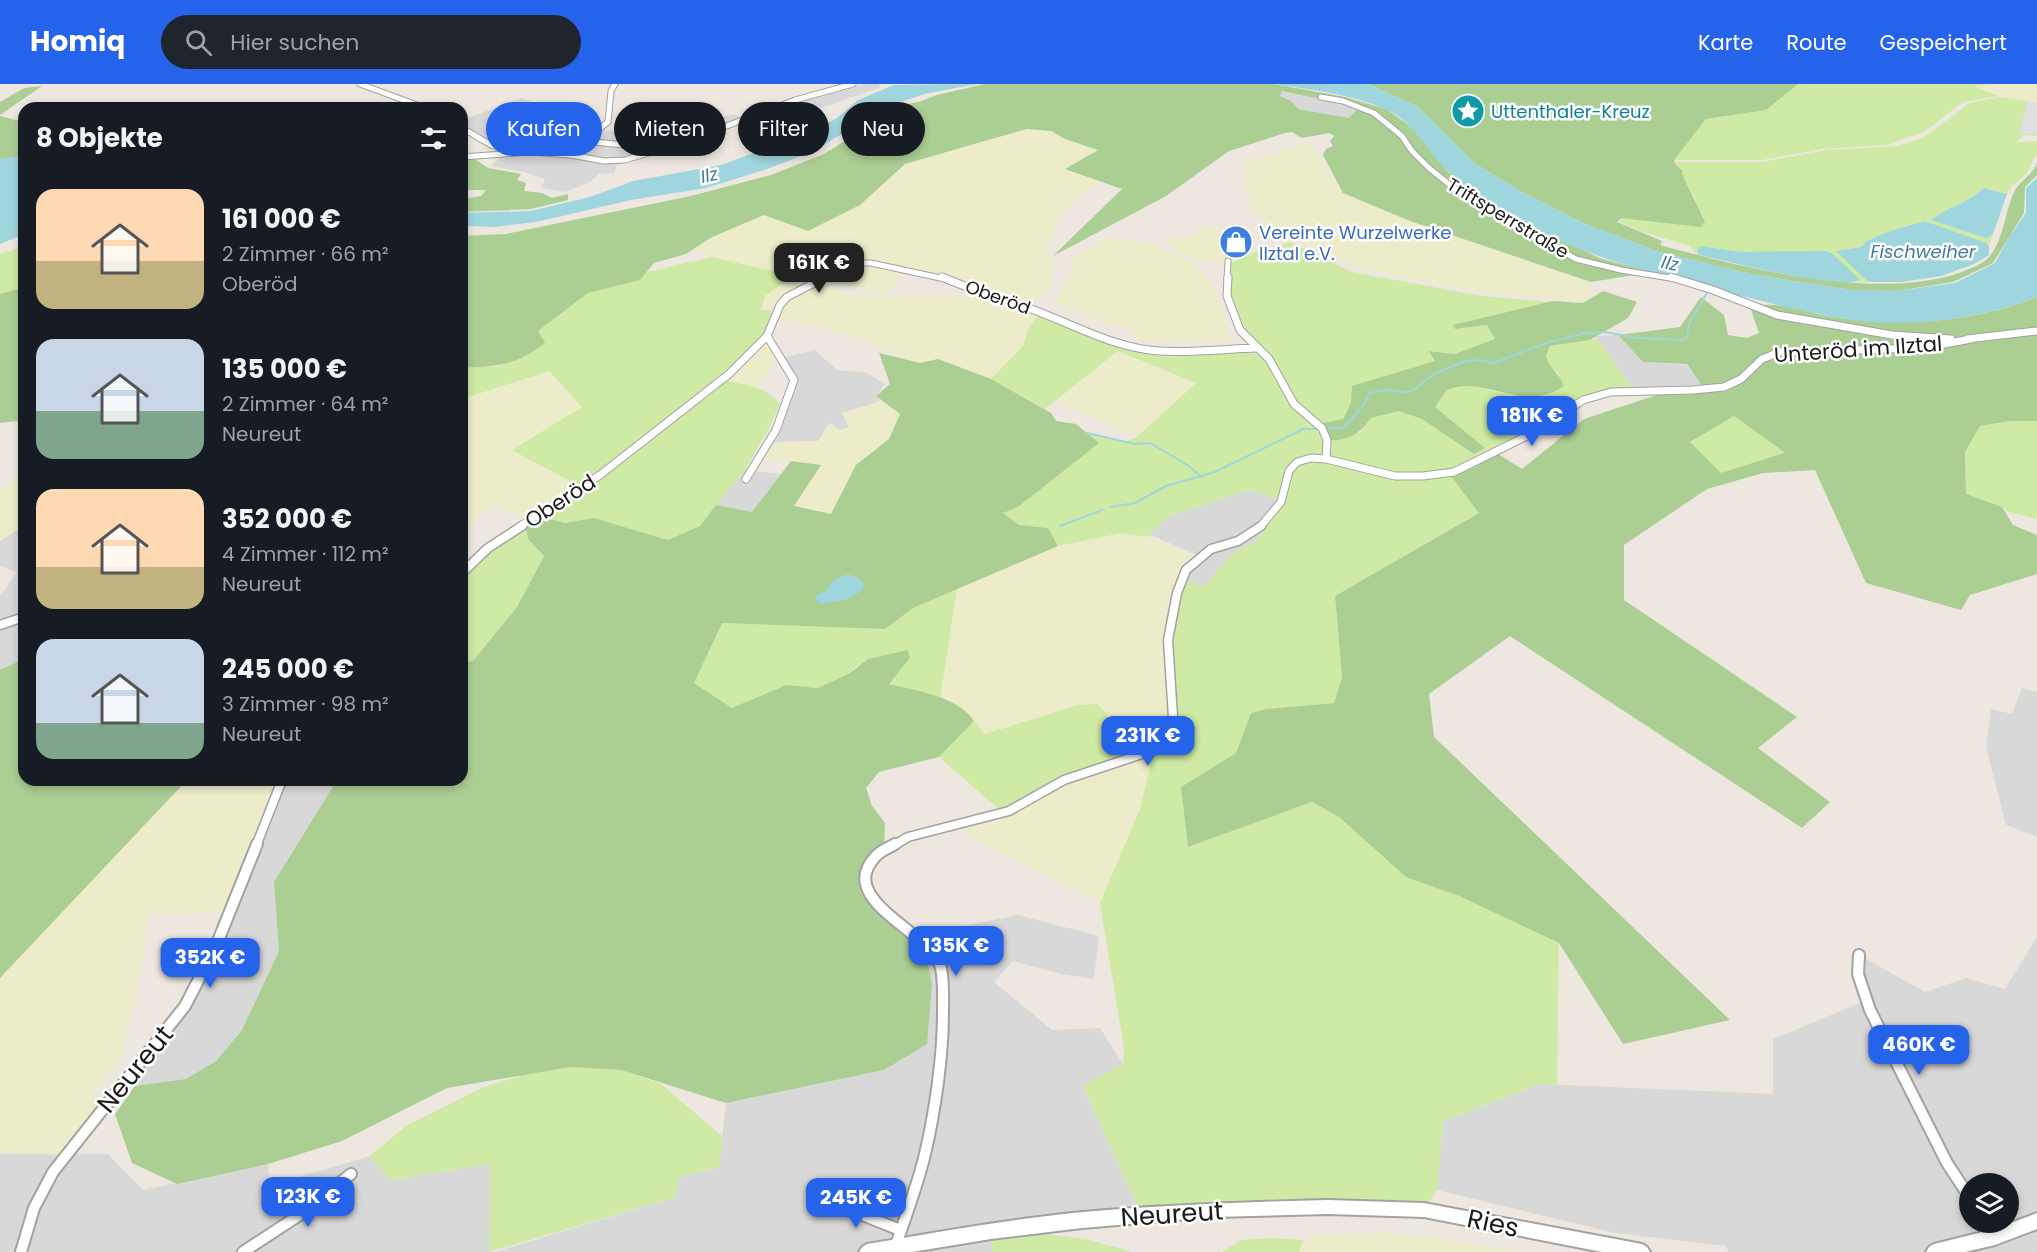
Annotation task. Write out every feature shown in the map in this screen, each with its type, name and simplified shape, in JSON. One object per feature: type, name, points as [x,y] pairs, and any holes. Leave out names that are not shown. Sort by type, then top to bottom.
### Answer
[{"type":"street","points":[[360,84],[409,102]]},
{"type":"street","points":[[602,127],[608,122],[611,110],[611,91],[615,84]]},
{"type":"street","points":[[571,156],[604,162],[623,161],[678,144],[758,112],[853,84]]},
{"type":"street","name":"Triftsperrstraße","points":[[1321,97],[1344,101],[1374,113],[1402,136],[1429,168],[1455,189],[1576,259],[1621,270],[1666,276],[1713,290],[1777,315],[1892,335],[1971,339],[2013,332],[2037,331]]},
{"type":"street","points":[[468,131],[486,140]]},
{"type":"street","points":[[468,154],[486,151]]},
{"type":"street","points":[[468,155],[486,154]]},
{"type":"street","points":[[1228,261],[1227,296],[1240,330],[1274,366],[1294,404],[1322,428],[1327,440],[1326,459]]},
{"type":"street","name":"Oberöd","points":[[468,567],[488,548],[618,461],[729,374],[767,336],[780,305],[787,297],[859,262],[938,276],[982,294],[1029,308],[1108,341],[1133,347],[1158,351],[1256,348]]},
{"type":"street","points":[[746,479],[776,430],[794,380],[767,336]]},
{"type":"street","name":"Unteröd im Ilztal","points":[[898,1238],[926,1154],[943,1040],[943,986],[941,966],[932,950],[887,914],[867,889],[865,879],[867,871],[876,855],[900,841],[1009,811],[1064,780],[1154,750],[1161,743],[1173,717],[1168,640],[1177,593],[1186,570],[1211,549],[1238,541],[1258,530],[1281,502],[1292,467],[1297,462],[1311,458],[1326,459],[1395,476],[1447,473],[1531,434],[1583,400],[1595,396],[1611,392],[1716,387],[1735,383],[1758,359],[1780,352],[1922,348],[1971,339]]},
{"type":"street","points":[[0,625],[18,619]]},
{"type":"street","name":"Neureut","points":[[21,1252],[34,1208],[53,1172],[185,1006],[216,946],[280,786]]},
{"type":"street","points":[[1859,955],[1858,974],[1870,1010],[1947,1163],[1959,1181]]},
{"type":"street","points":[[243,1252],[304,1212],[351,1173]]},
{"type":"street","name":"Neureut","points":[[822,1199],[898,1238]]},
{"type":"street","name":"Neureut","points":[[867,1252],[898,1238],[1213,1210],[1328,1208],[1424,1210],[1449,1214]]},
{"type":"street","name":"Ries","points":[[1449,1214],[1642,1252]]},
{"type":"street","points":[[1934,1252],[1995,1237],[2037,1221]]},
{"type":"street","points":[[1993,1233],[1995,1237]]},
{"type":"shaded area","points":[[864,84],[878,84],[881,87],[829,105],[829,102],[798,101],[833,90]]},
{"type":"shaded area","points":[[1282,91],[1321,97],[1359,107],[1349,118],[1298,109],[1291,101],[1279,96]]},
{"type":"shaded area","points":[[522,98],[534,102],[511,102]]},
{"type":"shaded area","points":[[2027,101],[2037,103],[2037,134],[2019,134]]},
{"type":"shaded area","points":[[486,111],[486,140],[468,130],[468,118]]},
{"type":"shaded area","points":[[734,114],[738,116],[738,120],[726,124],[726,116]]},
{"type":"shaded area","points":[[602,129],[614,132],[614,156],[635,156],[614,162],[612,164],[617,164],[614,173],[599,174],[590,182],[565,192],[541,188],[545,179],[491,166],[501,156],[602,156]]},
{"type":"shaded area","points":[[1618,335],[1643,362],[1687,365],[1701,385],[1633,389],[1595,336]]},
{"type":"shaded area","points":[[815,350],[837,370],[867,373],[885,384],[876,395],[880,401],[842,413],[849,427],[819,441],[769,442],[794,380],[781,358]]},
{"type":"shaded area","points":[[1546,399],[1566,409],[1532,431],[1512,421]]},
{"type":"shaded area","points":[[745,470],[781,474],[752,513],[716,505]]},
{"type":"shaded area","points":[[1251,489],[1281,502],[1264,523],[1263,531],[1256,542],[1235,551],[1205,586],[1177,579],[1195,554],[1148,534],[1170,516]]},
{"type":"shaded area","points":[[18,529],[18,662],[0,670],[0,596],[17,572],[0,566],[0,541]]},
{"type":"shaded area","points":[[2022,688],[2037,692],[2037,837],[2006,825],[1986,747],[1991,709],[2012,714]]},
{"type":"shaded area","points":[[279,786],[333,786],[274,882],[279,951],[242,1030],[216,1061],[186,1079],[135,1086],[125,1080],[185,1006]]},
{"type":"shaded area","points":[[1018,915],[1099,936],[1094,979],[1061,974],[1013,961],[994,982],[1052,1030],[1100,1028],[1123,1064],[1083,1087],[1138,1208],[1091,1211],[993,1223],[992,1252],[495,1252],[676,1197],[677,1178],[719,1167],[726,1103],[884,1070],[923,942],[943,930]]},
{"type":"shaded area","points":[[2037,937],[2037,1252],[1728,1252],[1726,1246],[1615,1233],[1437,1190],[1443,1121],[1540,1084],[1773,1094],[1773,1039],[1867,1000],[1859,955],[1925,992],[1966,978],[2005,989]]},
{"type":"shaded area","points":[[0,1154],[108,1154],[143,1190],[268,1164],[269,1186],[370,1156],[390,1180],[490,1164],[489,1252],[0,1252]]},
{"type":"green space","points":[[985,84],[1274,84],[1345,97],[1386,109],[1423,139],[1447,171],[1516,219],[1602,259],[1653,272],[1591,282],[1410,221],[1343,193],[1323,155],[1326,149],[1333,146],[1330,141],[1334,136],[1330,133],[1302,138],[1292,132],[1285,133],[1229,151],[1166,196],[1053,256],[1122,189],[1065,169],[1098,150],[1065,139],[1051,131],[1027,129],[905,164],[860,205],[808,231],[764,215],[710,238],[686,254],[654,263],[640,280],[588,293],[538,331],[545,343],[525,356],[497,365],[468,367],[468,236],[506,234],[691,196],[771,175],[819,156],[829,156],[829,151],[841,143],[841,156],[925,156],[925,102],[919,102],[937,95]],"holes":[[[1282,91],[1359,107],[1349,118],[1298,109],[1291,101],[1280,96]]]},
{"type":"green space","points":[[1368,84],[1798,84],[1766,110],[1706,119],[1674,160],[1682,170],[1705,222],[1701,227],[1621,218],[1617,222],[1662,241],[1660,245],[1771,272],[1811,278],[1852,283],[1891,284],[1928,280],[1962,272],[1981,264],[1995,249],[2014,192],[2037,164],[2037,175],[2025,187],[2024,213],[1993,263],[1953,282],[1896,291],[1852,290],[1751,274],[1659,252],[1585,224],[1522,192],[1474,163],[1418,107]]},
{"type":"green space","points":[[1798,84],[1989,84],[1973,86],[1998,96],[1963,102],[1924,132],[1887,145],[1822,149],[1762,160],[1674,160],[1706,119],[1766,110]]},
{"type":"green space","points":[[2037,84],[2037,103],[2000,97],[1971,86]]},
{"type":"green space","points":[[42,86],[0,115],[0,102],[24,88]]},
{"type":"green space","points":[[2000,97],[2027,101],[2020,134],[2037,134],[2037,136],[2024,135],[2017,142],[2037,141],[2037,155],[2026,174],[2012,186],[2007,194],[1983,188],[1971,198],[1932,220],[1986,238],[1993,234],[1989,246],[1925,221],[1890,231],[1867,241],[1861,247],[1837,251],[1867,281],[1876,282],[1855,282],[1859,281],[1783,253],[1742,252],[1701,246],[1697,250],[1698,254],[1703,256],[1696,254],[1690,246],[1640,231],[1618,221],[1621,218],[1696,200],[1682,170],[1674,162],[1762,162],[1827,150],[1897,146],[1917,140],[1933,131],[1969,103]]},
{"type":"green space","points":[[0,116],[18,120],[18,157],[0,159]]},
{"type":"green space","points":[[1027,129],[1051,131],[1063,136],[1062,139],[1099,150],[1066,169],[1100,181],[1066,208],[1053,230],[1048,249],[1054,266],[1049,285],[1030,308],[1040,312],[1027,331],[1023,346],[991,379],[938,359],[920,363],[875,346],[868,340],[778,318],[776,307],[761,310],[765,295],[792,276],[712,257],[693,249],[729,229],[764,215],[808,231],[860,205],[905,164]],"holes":[[[859,262],[957,282],[987,296],[854,297],[819,282]]]},
{"type":"green space","points":[[1310,143],[1343,193],[1410,221],[1591,282],[1586,302],[1474,291],[1361,269],[1272,228],[1251,210],[1243,167],[1255,159]]},
{"type":"green space","points":[[472,157],[488,168],[521,174],[517,180],[526,183],[524,191],[542,193],[552,198],[568,194],[568,200],[531,209],[468,212],[468,198],[481,196],[486,190],[468,190],[468,158]]},
{"type":"green space","points":[[1199,226],[1231,231],[1254,252],[1226,263],[1214,260],[1201,262],[1185,256],[1165,239],[1198,235]]},
{"type":"green space","points":[[1107,238],[1147,242],[1190,261],[1209,280],[1217,294],[1231,343],[1137,340],[1128,327],[1111,325],[1056,303],[1074,258]]},
{"type":"green space","points":[[1291,242],[1352,272],[1482,296],[1549,302],[1455,329],[1487,325],[1496,339],[1455,354],[1430,351],[1435,361],[1351,403],[1343,419],[1339,440],[1361,432],[1371,418],[1399,411],[1422,419],[1474,453],[1484,448],[1435,407],[1447,390],[1468,385],[1512,395],[1541,397],[1560,375],[1548,364],[1546,356],[1550,346],[1597,339],[1633,389],[1611,392],[1566,409],[1546,399],[1512,420],[1532,431],[1450,475],[1480,512],[1335,596],[1342,677],[1334,703],[1266,709],[1251,713],[1236,753],[1181,787],[1188,847],[1312,802],[1339,817],[1406,877],[1459,896],[1559,943],[1557,1085],[1540,1084],[1443,1121],[1437,1190],[1424,1210],[1143,1215],[1083,1086],[1123,1064],[1124,1049],[1100,903],[1140,809],[1154,750],[1173,717],[1168,640],[1182,580],[1205,586],[1235,551],[1256,542],[1263,531],[1264,523],[1281,502],[1251,489],[1170,516],[1147,537],[1121,533],[1058,546],[1048,528],[1019,525],[1002,513],[1018,507],[1099,443],[1087,433],[1125,442],[1137,437],[1196,383],[1118,351],[1045,409],[991,379],[1023,346],[1027,331],[1040,312],[1100,338],[1147,354],[1175,357],[1242,352],[1267,358],[1240,330],[1227,296],[1228,265],[1254,252]]},
{"type":"green space","points":[[18,249],[18,289],[0,294],[0,254]]},
{"type":"green space","points":[[712,257],[793,276],[765,296],[761,310],[770,310],[773,313],[767,336],[722,380],[761,389],[780,404],[769,428],[745,470],[700,526],[668,540],[594,518],[565,523],[537,516],[581,487],[512,450],[582,407],[549,371],[468,397],[468,368],[502,366],[537,332],[588,293],[640,280],[647,272]]},
{"type":"green space","points":[[855,265],[871,265],[905,272],[885,295],[833,283]]},
{"type":"green space","points":[[18,289],[18,421],[0,423],[0,294]]},
{"type":"green space","points":[[1603,291],[1637,302],[1628,318],[1590,340],[1550,346],[1546,356],[1547,360],[1564,386],[1540,396],[1517,395],[1470,386],[1447,390],[1435,407],[1485,448],[1474,454],[1422,419],[1399,411],[1371,418],[1357,433],[1341,439],[1327,440],[1318,424],[1343,419],[1351,403],[1352,386],[1435,361],[1429,351],[1455,354],[1495,339],[1487,325],[1455,329],[1453,325],[1553,301],[1583,303]]},
{"type":"green space","points":[[1701,297],[1724,315],[1728,335],[1747,338],[1759,333],[1750,307],[1761,305],[1782,306],[1858,320],[1910,322],[1936,321],[1988,312],[2037,297],[2037,421],[2010,421],[1980,426],[1965,452],[1966,494],[2002,507],[2013,525],[2037,535],[2037,574],[1970,595],[1961,610],[1866,583],[1815,470],[1763,473],[1707,489],[1624,545],[1624,600],[1797,717],[1758,748],[1830,802],[1802,828],[1510,636],[1429,694],[1434,737],[1730,1020],[1623,1044],[1559,943],[1459,896],[1406,877],[1339,817],[1312,802],[1188,847],[1181,787],[1236,753],[1251,713],[1266,709],[1334,703],[1342,677],[1335,596],[1479,513],[1450,475],[1498,454],[1522,469],[1584,419],[1678,388],[1702,386],[1687,364],[1643,362],[1618,335],[1680,327]],"holes":[[[1734,416],[1784,452],[1721,473],[1690,442]]]},
{"type":"green space","points":[[763,342],[771,342],[777,351],[760,388],[721,380]]},
{"type":"green space","points":[[1118,351],[1197,383],[1137,437],[1056,402]]},
{"type":"green space","points":[[879,353],[920,363],[938,359],[991,379],[1051,413],[1056,421],[1076,424],[1099,443],[1018,507],[1003,513],[1019,525],[1048,528],[1058,546],[913,608],[885,629],[722,623],[694,683],[732,708],[786,685],[818,688],[850,673],[868,659],[908,650],[910,658],[889,684],[947,700],[967,713],[974,721],[939,757],[879,772],[866,788],[872,806],[885,823],[884,849],[876,855],[867,889],[923,942],[932,984],[927,1044],[884,1070],[726,1103],[621,1070],[571,1067],[447,1088],[342,1141],[268,1164],[177,1184],[132,1163],[115,1114],[135,1086],[186,1079],[216,1061],[242,1030],[279,951],[274,882],[333,786],[468,786],[468,662],[473,661],[517,607],[544,556],[528,539],[526,528],[537,516],[565,523],[594,518],[668,540],[700,526],[716,505],[752,512],[791,461],[821,465],[794,506],[831,514],[856,465],[889,439],[900,414],[876,396],[890,384]]},
{"type":"green space","points":[[549,370],[582,407],[513,450],[581,487],[531,520],[493,506],[468,526],[468,397]]},
{"type":"green space","points":[[883,401],[901,413],[889,439],[856,465],[831,514],[794,506],[820,465],[759,458],[769,442],[818,441],[829,423],[840,430],[849,427],[842,413]]},
{"type":"green space","points":[[1734,416],[1785,452],[1721,474],[1690,442]]},
{"type":"green space","points":[[2010,421],[2037,421],[2037,519],[2009,512],[2002,507],[1966,494],[1965,452],[1980,426]]},
{"type":"green space","points":[[18,478],[18,529],[0,541],[0,492]]},
{"type":"green space","points":[[526,528],[528,539],[544,556],[517,607],[473,661],[468,662],[468,568],[514,530]]},
{"type":"green space","points":[[1121,533],[1147,537],[1198,558],[1186,570],[1173,717],[1154,750],[1140,809],[1100,903],[966,835],[963,825],[1009,811],[1098,704],[1078,705],[985,734],[970,714],[940,699],[957,588],[1063,544]]},
{"type":"green space","points":[[957,588],[940,699],[889,684],[910,658],[856,666],[850,673],[818,688],[786,685],[732,708],[694,683],[722,623],[884,629],[913,608]]},
{"type":"green space","points":[[18,662],[18,786],[181,786],[0,978],[0,670]]},
{"type":"green space","points":[[1098,704],[1140,756],[1097,768],[1003,813],[939,757],[974,721],[985,734],[1078,705]]},
{"type":"green space","points":[[181,786],[280,786],[230,912],[149,915],[135,1001],[118,1063],[89,1096],[108,1102],[66,1155],[0,1152],[0,978]]},
{"type":"green space","points":[[571,1067],[621,1070],[661,1084],[723,1137],[719,1167],[678,1178],[676,1197],[489,1252],[490,1164],[390,1180],[370,1156],[406,1126],[484,1087],[524,1075]]},
{"type":"green space","points":[[1392,1233],[1515,1252],[1299,1252],[1303,1240],[1316,1234]]},
{"type":"green space","points":[[1047,1234],[1089,1240],[1132,1252],[992,1252],[992,1241]]},
{"type":"green space","points":[[1272,1238],[1303,1240],[1299,1252],[1222,1252],[1241,1240]]},
{"type":"water","points":[[978,84],[928,93],[900,102],[856,102],[894,85]]},
{"type":"water","name":"Ilz","points":[[1274,84],[1368,84],[1418,107],[1474,163],[1522,192],[1585,224],[1659,252],[1751,274],[1852,290],[1896,291],[1955,283],[1995,263],[2009,237],[2026,213],[2026,188],[2037,178],[2037,297],[1985,313],[1949,319],[1913,323],[1874,322],[1812,313],[1647,271],[1567,244],[1507,214],[1457,179],[1441,164],[1413,129],[1385,109],[1345,96]]},
{"type":"water","points":[[841,115],[841,134],[829,142],[829,122]]},
{"type":"water","name":"Ilz","points":[[746,156],[801,156],[706,188],[631,200],[536,222],[494,227],[468,226],[468,213],[531,211],[590,197],[633,181],[721,165]]},
{"type":"water","points":[[18,157],[18,236],[0,244],[0,159]]},
{"type":"water","name":"Fischweiher","points":[[1983,188],[2007,194],[1993,234],[1986,238],[1931,220],[1971,197]]},
{"type":"water","name":"Fischweiher","points":[[1925,221],[1986,243],[1989,246],[1989,255],[1974,264],[1941,276],[1902,282],[1876,282],[1867,281],[1836,251],[1861,247],[1867,241],[1890,231]]},
{"type":"water","name":"Fischweiher","points":[[1701,246],[1742,252],[1827,251],[1860,280],[1831,281],[1759,269],[1703,256],[1698,254],[1697,250]]},
{"type":"water","points":[[848,574],[860,579],[865,587],[850,598],[839,601],[820,604],[815,599],[818,594],[827,591],[833,580]]},
{"type":"waterway","points":[[1329,428],[1344,428],[1364,404],[1369,393],[1386,390],[1407,392],[1414,390],[1434,374],[1463,362],[1474,360],[1494,363],[1546,343],[1586,333],[1605,332],[1638,338],[1682,340],[1687,337],[1689,324],[1708,291]]},
{"type":"waterway","points":[[1201,476],[1215,472],[1303,429],[1318,429]]},
{"type":"waterway","points":[[1087,433],[1135,444],[1150,443],[1186,464],[1201,476]]},
{"type":"waterway","points":[[1111,507],[1135,503],[1166,486],[1201,476]]},
{"type":"waterway","points":[[1060,526],[1102,510]]},
{"type":"place","name":"Uttenthaler-Kreuz","points":[[1468,111]]},
{"type":"place","name":"Vereinte Wurzelwerke Ilztal e.V.","points":[[1236,242]]}]
